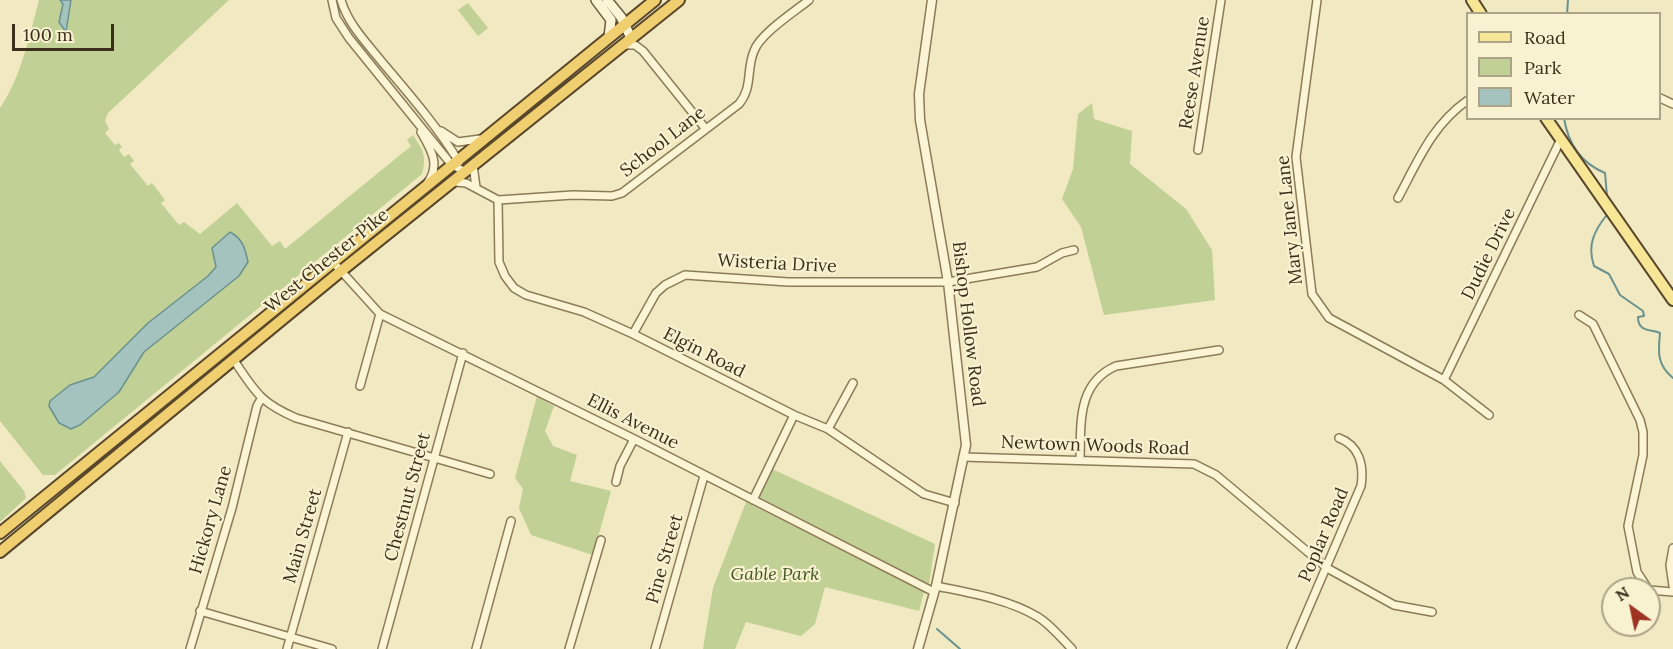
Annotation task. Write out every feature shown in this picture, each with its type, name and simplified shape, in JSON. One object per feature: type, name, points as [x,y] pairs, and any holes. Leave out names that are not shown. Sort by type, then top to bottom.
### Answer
[{"type":"highway","name":"West Chester Pike","points":[[0,532],[655,0]]},
{"type":"highway","name":"West Chester Pike","points":[[0,552],[341,271],[679,0]]},
{"type":"main road","points":[[596,0],[611,20],[609,37]]},
{"type":"main road","points":[[607,0],[625,24],[627,42]]},
{"type":"main road","points":[[1547,120],[1673,300]]},
{"type":"street","points":[[332,0],[336,18],[349,38],[409,112],[454,162],[469,168],[476,187]]},
{"type":"street","points":[[341,0],[345,13],[358,32],[436,128],[454,162]]},
{"type":"street","name":"School Lane","points":[[498,200],[573,195],[612,196],[622,193],[746,96],[753,52],[759,42],[808,0]]},
{"type":"street","name":"Bishop Hollow Road","points":[[918,649],[935,589],[966,445],[948,282],[920,120],[920,92],[932,0]]},
{"type":"street","name":"Reese Avenue","points":[[1198,150],[1221,0]]},
{"type":"street","name":"Mary Jane Lane","points":[[1317,0],[1296,157],[1312,294],[1329,318],[1444,380],[1490,415]]},
{"type":"street","points":[[643,29],[641,41],[643,51]]},
{"type":"street","points":[[627,42],[643,51],[705,128]]},
{"type":"street","points":[[1398,198],[1434,131],[1447,116],[1466,101]]},
{"type":"street","points":[[409,112],[434,158],[432,175],[425,185]]},
{"type":"street","points":[[436,128],[463,143],[479,140],[490,133]]},
{"type":"street","name":"Dudie Drive","points":[[1444,380],[1560,141]]},
{"type":"street","points":[[452,182],[461,180],[498,200]]},
{"type":"street","name":"Elgin Road","points":[[498,200],[499,262],[514,288],[526,295],[584,312],[633,334],[794,415],[828,429],[924,494],[955,503]]},
{"type":"street","name":"Wisteria Drive","points":[[633,334],[656,292],[685,275],[788,282],[948,282],[1037,267],[1074,250]]},
{"type":"street","name":"Ellis Avenue","points":[[333,262],[380,314],[464,353],[704,477],[935,589],[980,596],[1024,610],[1050,626],[1072,649]]},
{"type":"street","points":[[360,386],[380,314]]},
{"type":"street","points":[[1580,315],[1593,324],[1640,420],[1643,432],[1643,455],[1628,526],[1637,572],[1640,577]]},
{"type":"street","points":[[1080,459],[1084,398],[1089,388],[1105,371],[1116,366],[1218,350]]},
{"type":"street","name":"Chestnut Street","points":[[382,649],[464,353]]},
{"type":"street","points":[[233,359],[261,399],[296,418],[490,474]]},
{"type":"street","points":[[828,429],[853,383]]},
{"type":"street","name":"Hickory Lane","points":[[190,649],[232,508],[254,416],[261,399]]},
{"type":"street","points":[[753,500],[794,415]]},
{"type":"street","name":"Main Street","points":[[287,649],[348,432]]},
{"type":"street","name":"Poplar Road","points":[[1291,649],[1361,486],[1363,472],[1360,458],[1349,441],[1339,438]]},
{"type":"street","points":[[616,482],[620,466],[634,439]]},
{"type":"street","name":"Newtown Woods Road","points":[[963,457],[1188,464],[1207,469],[1327,568],[1394,605],[1432,612]]},
{"type":"street","name":"Pine Street","points":[[655,649],[704,477]]},
{"type":"street","points":[[476,649],[511,521]]},
{"type":"street","points":[[569,649],[601,540]]},
{"type":"street","points":[[1673,548],[1670,565],[1673,586]]},
{"type":"street","points":[[200,611],[332,649]]},
{"type":"green space","points":[[39,0],[229,0],[108,113],[105,121],[109,129],[105,133],[115,145],[119,143],[122,147],[119,150],[124,157],[129,154],[134,161],[130,164],[148,186],[152,183],[165,200],[161,203],[179,225],[184,222],[200,234],[237,203],[272,246],[280,241],[285,249],[411,146],[407,140],[413,135],[422,149],[424,158],[422,174],[55,475],[43,475],[0,421],[0,108],[19,69]]},
{"type":"green space","points":[[468,3],[488,28],[478,36],[458,10]]},
{"type":"green space","points":[[1092,103],[1094,119],[1132,131],[1130,164],[1186,209],[1212,250],[1215,300],[1104,315],[1081,227],[1062,199],[1073,169],[1078,114]]},
{"type":"green space","points":[[537,396],[554,406],[545,431],[553,446],[577,455],[570,481],[611,491],[593,555],[531,535],[519,508],[523,489],[515,478]]},
{"type":"green space","points":[[0,461],[24,491],[26,498],[0,522]]},
{"type":"green space","points":[[772,469],[935,544],[929,584],[759,497]]},
{"type":"green space","name":"Gable Park","points":[[746,502],[924,592],[919,611],[825,587],[815,624],[801,636],[746,622],[735,649],[703,649],[713,588]]},
{"type":"water","points":[[60,0],[71,0],[66,32],[59,22],[63,4]]},
{"type":"water","points":[[230,232],[243,244],[246,252],[248,262],[239,276],[144,352],[119,392],[80,425],[71,429],[59,423],[49,406],[50,401],[70,385],[94,377],[148,323],[208,276],[216,267],[212,248]]},
{"type":"waterway","points":[[1567,12],[1568,0]]},
{"type":"waterway","points":[[1564,120],[1577,152],[1589,164],[1605,173],[1607,196]]},
{"type":"waterway","points":[[1606,216],[1593,239],[1591,252],[1594,266],[1609,274],[1620,295],[1643,311],[1644,316],[1638,317],[1642,328],[1660,333],[1661,363],[1673,378]]},
{"type":"waterway","points":[[937,629],[960,649]]}]
